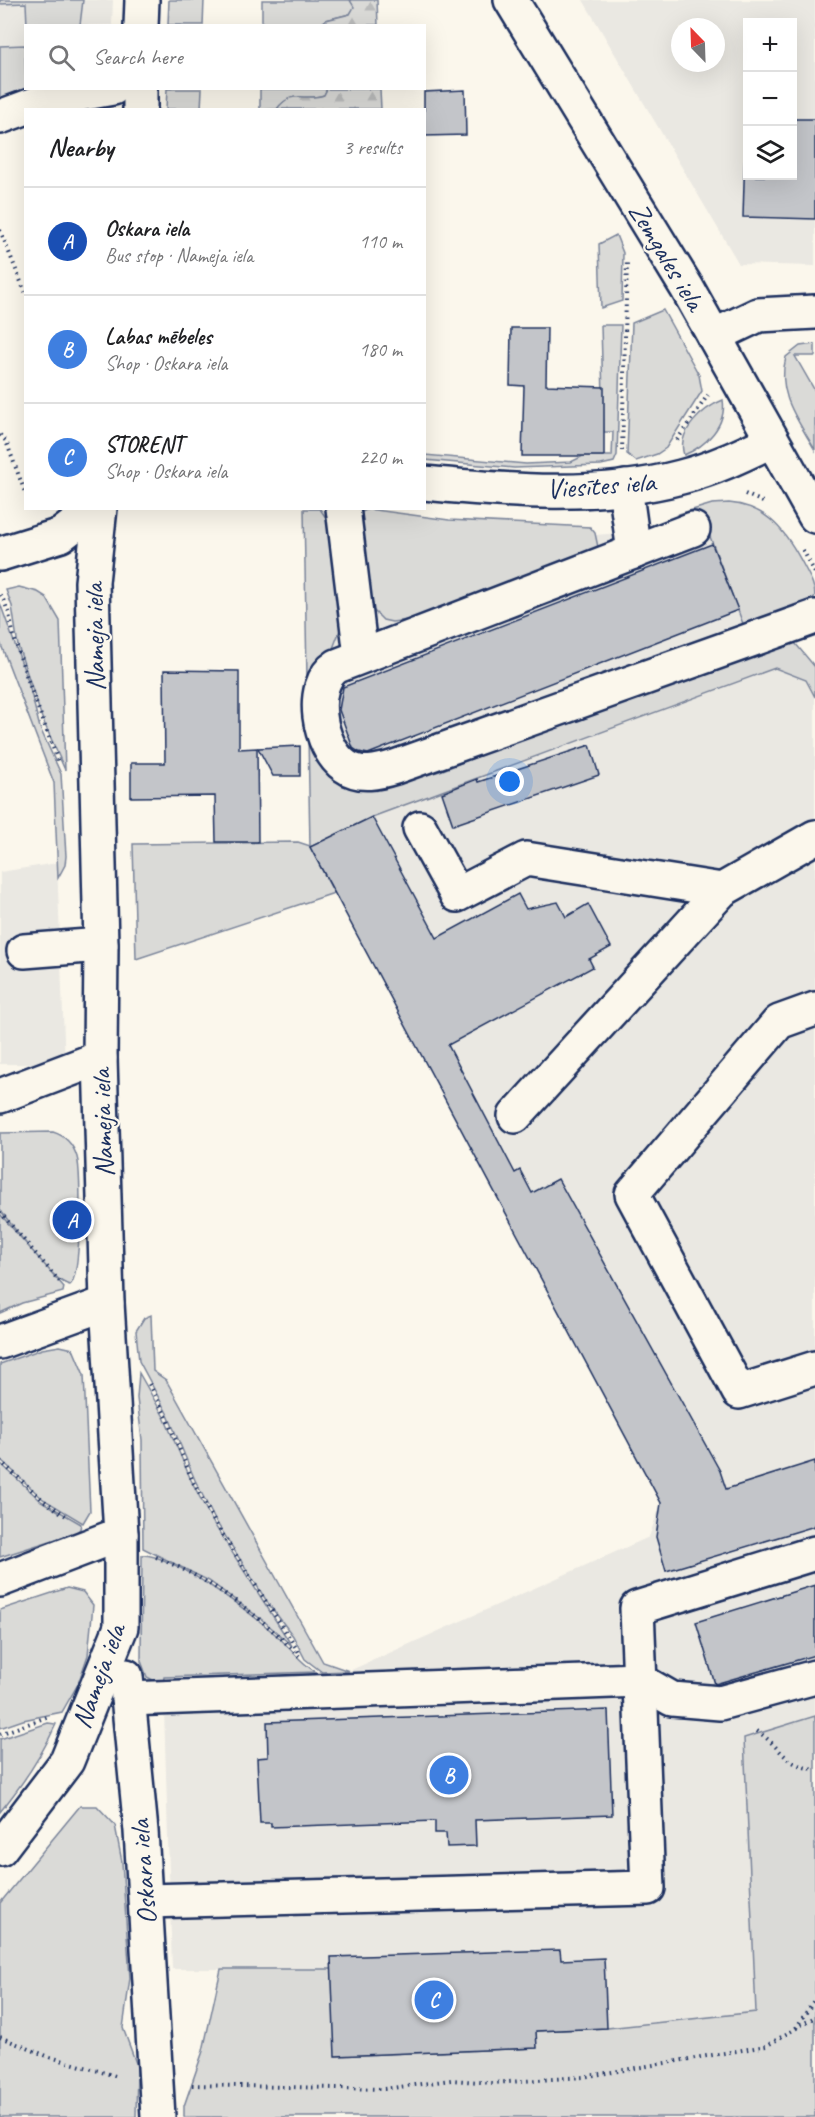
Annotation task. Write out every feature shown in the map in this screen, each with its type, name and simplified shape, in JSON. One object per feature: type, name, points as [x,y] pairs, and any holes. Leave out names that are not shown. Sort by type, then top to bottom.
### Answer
[{"type":"street","points":[[141,24],[142,0]]},
{"type":"street","name":"Zemgales iela","points":[[511,0],[714,336],[771,441],[808,531]]},
{"type":"street","points":[[24,108],[46,100],[102,90]]},
{"type":"street","points":[[140,90],[140,108]]},
{"type":"street","points":[[0,117],[24,108]]},
{"type":"street","points":[[714,336],[758,315],[815,312]]},
{"type":"street","name":"Viesītes iela","points":[[426,483],[541,490],[623,473],[683,477],[727,461],[771,441]]},
{"type":"street","points":[[623,473],[634,552]]},
{"type":"street","points":[[0,554],[61,535],[95,510]]},
{"type":"street","name":"Nameja iela","points":[[0,1849],[67,1761],[121,1627],[121,1534],[107,1303],[100,1058],[101,945],[92,582],[98,510]]},
{"type":"street","points":[[342,510],[361,656]]},
{"type":"street","points":[[693,529],[361,656],[327,672],[320,687],[319,710],[325,734],[338,759],[345,766],[365,773],[396,767],[815,617]]},
{"type":"street","points":[[420,828],[456,895],[526,859],[722,890]]},
{"type":"street","points":[[515,1116],[722,890],[815,837]]},
{"type":"street","points":[[24,951],[101,945]]},
{"type":"street","points":[[815,1009],[779,1022],[632,1194],[739,1392],[815,1368]]},
{"type":"street","points":[[0,1096],[100,1058]]},
{"type":"street","points":[[0,1342],[107,1303]]},
{"type":"street","points":[[0,1580],[121,1534]]},
{"type":"street","points":[[146,1901],[648,1888],[637,1608],[815,1553]]},
{"type":"street","name":"Oskara iela","points":[[121,1627],[146,1901],[158,2117]]},
{"type":"street","points":[[128,1699],[639,1680],[672,1699],[720,1703],[815,1677]]},
{"type":"path","points":[[0,230],[24,290]]},
{"type":"path","points":[[623,473],[627,257]]},
{"type":"path","points":[[683,477],[674,447],[711,391]]},
{"type":"path","points":[[0,435],[6,441],[24,490]]},
{"type":"path","points":[[741,493],[774,510]]},
{"type":"path","points":[[808,531],[815,573]]},
{"type":"path","points":[[0,595],[8,608],[16,646],[42,724],[62,771]]},
{"type":"path","points":[[0,1212],[64,1285],[107,1303]]},
{"type":"path","points":[[0,1461],[56,1510],[82,1523],[121,1534],[142,1551],[188,1572],[222,1592],[272,1629],[304,1662],[214,1521],[144,1375]]},
{"type":"path","points":[[794,2031],[815,1999]]},
{"type":"path","points":[[0,2037],[47,2056],[114,2076],[157,2084],[384,2090],[450,2080],[493,2083],[583,2077],[766,2046],[815,2017]]},
{"type":"shaded area","points":[[0,0],[113,0],[112,24],[24,24],[24,128],[0,136]]},
{"type":"shaded area","points":[[583,0],[815,0],[815,266],[739,264]]},
{"type":"shaded area","points":[[304,510],[368,510],[584,536],[723,524],[815,697],[815,1715],[744,1739],[756,2012],[607,2028],[536,2031],[537,2048],[335,2056],[331,1969],[172,1969],[163,1677],[349,1671],[649,1537],[661,1503],[310,847]]},
{"type":"shaded area","points":[[57,863],[65,1064],[0,1064],[0,872]]},
{"type":"green space","points":[[0,0],[83,0],[80,24],[27,24],[26,3],[0,4]]},
{"type":"green space","points":[[169,0],[204,0],[203,24],[168,24]]},
{"type":"green space","points":[[262,0],[350,0],[355,7],[350,14],[326,20],[321,24],[262,24]]},
{"type":"green space","points":[[350,0],[377,0],[378,24],[321,24],[326,20],[350,14],[354,7]]},
{"type":"green space","points":[[24,45],[24,90],[63,90],[0,109],[0,46]]},
{"type":"green space","points":[[167,90],[202,90],[201,108],[166,108]]},
{"type":"green space","points":[[260,90],[326,90],[324,95],[318,97],[287,100],[278,108],[260,108]]},
{"type":"green space","points":[[326,90],[380,90],[381,108],[278,108],[293,97],[324,95]]},
{"type":"green space","points":[[616,235],[623,253],[622,301],[601,308],[599,244]]},
{"type":"green space","points":[[663,310],[699,375],[702,391],[666,448],[657,454],[636,461],[627,454],[632,323]]},
{"type":"green space","points":[[601,325],[621,325],[617,455],[614,462],[601,465],[514,468],[426,460],[426,455],[526,464],[571,462],[583,456],[612,456],[613,432],[604,432]]},
{"type":"green space","points":[[815,344],[815,356],[795,356],[815,391],[815,450],[790,406],[784,383],[784,370],[786,357],[800,346]]},
{"type":"green space","points":[[723,400],[722,418],[713,434],[700,446],[684,455],[684,438],[693,422],[707,409]]},
{"type":"green space","points":[[729,503],[755,509],[775,523],[783,532],[813,584],[815,596],[810,602],[745,629],[709,534],[701,524],[682,519],[679,514],[712,504]]},
{"type":"green space","points":[[304,510],[321,510],[331,525],[343,622],[310,709],[387,786],[440,771],[670,682],[795,643],[815,667],[815,697],[806,680],[775,668],[372,817],[310,847],[334,893],[136,959],[133,844],[298,842],[310,846]]},
{"type":"green space","points":[[366,510],[375,510],[449,520],[590,527],[595,533],[598,547],[595,551],[528,578],[466,597],[424,618],[392,622],[383,620],[370,607],[358,514]]},
{"type":"green space","points":[[19,587],[38,592],[46,597],[60,621],[65,770],[42,718],[18,646],[12,606],[6,590]]},
{"type":"green space","points":[[0,603],[28,681],[40,728],[61,774],[66,856],[65,865],[58,878],[54,783],[0,642]]},
{"type":"green space","points":[[53,1132],[71,1144],[79,1167],[78,1245],[74,1278],[70,1285],[62,1282],[53,1274],[0,1210],[0,1133]]},
{"type":"green space","points":[[0,1214],[64,1287],[63,1292],[22,1303],[0,1313]]},
{"type":"green space","points":[[151,1315],[153,1371],[166,1380],[323,1662],[349,1671],[322,1672],[305,1659],[293,1636],[268,1603],[215,1520],[195,1480],[168,1415],[139,1361],[136,1331],[144,1318]]},
{"type":"green space","points":[[60,1346],[73,1349],[84,1375],[90,1511],[83,1523],[43,1499],[0,1459],[0,1364],[42,1349]]},
{"type":"green space","points":[[139,1373],[164,1417],[191,1480],[212,1521],[292,1646],[265,1622],[209,1581],[143,1548],[142,1440],[137,1398]]},
{"type":"green space","points":[[0,1463],[41,1501],[81,1524],[80,1529],[75,1533],[0,1557]]},
{"type":"green space","points":[[142,1555],[156,1557],[172,1564],[211,1586],[264,1625],[316,1672],[164,1677],[163,1685],[147,1677],[141,1661]]},
{"type":"green space","points":[[67,1588],[83,1592],[93,1605],[88,1655],[78,1684],[62,1712],[23,1720],[0,1728],[0,1610]]},
{"type":"green space","points":[[815,1716],[815,2117],[184,2117],[184,2106],[203,2051],[221,1969],[332,1969],[336,2056],[536,2048],[536,2031],[607,2028],[756,2012],[744,1738]]},
{"type":"green space","points":[[48,1723],[56,1724],[38,1759],[0,1812],[0,1739]]},
{"type":"green space","points":[[80,1806],[97,1806],[115,1825],[122,1862],[130,1978],[123,2028],[137,2066],[136,2117],[0,2117],[0,1903]]},
{"type":"building","points":[[465,90],[466,135],[426,136],[424,92]]},
{"type":"building","points":[[797,119],[815,119],[815,219],[743,217],[744,180],[797,180]]},
{"type":"building","points":[[511,328],[547,328],[546,385],[604,387],[604,456],[522,456],[524,386],[510,385]]},
{"type":"building","points":[[712,544],[738,610],[368,754],[353,748],[339,710],[343,687]]},
{"type":"building","points":[[164,670],[239,671],[239,749],[257,748],[258,842],[216,842],[215,796],[131,797],[131,763],[165,763]]},
{"type":"building","points":[[590,745],[599,775],[453,825],[442,793],[477,779],[478,782]]},
{"type":"building","points":[[300,746],[300,776],[273,776],[258,748]]},
{"type":"building","points":[[372,817],[437,938],[518,894],[526,909],[558,902],[566,917],[588,904],[611,947],[589,959],[593,967],[448,1045],[515,1173],[520,1170],[532,1193],[558,1179],[720,1471],[726,1489],[815,1461],[815,1526],[666,1571],[656,1537],[661,1503],[310,847]]},
{"type":"building","points":[[815,1585],[815,1655],[715,1684],[696,1622]]},
{"type":"building","points":[[608,1710],[612,1815],[475,1820],[476,1846],[447,1847],[446,1833],[435,1833],[435,1821],[271,1827],[271,1823],[260,1823],[257,1758],[268,1757],[267,1722]]},
{"type":"building","points":[[560,1950],[561,1960],[604,1958],[607,2028],[536,2031],[537,2048],[335,2056],[331,1957]]},
{"type":"place","name":"Oskara iela","points":[[72,1220]]},
{"type":"place","name":"Labas mēbeles","points":[[449,1775]]},
{"type":"place","name":"STORENT","points":[[434,2000]]}]
